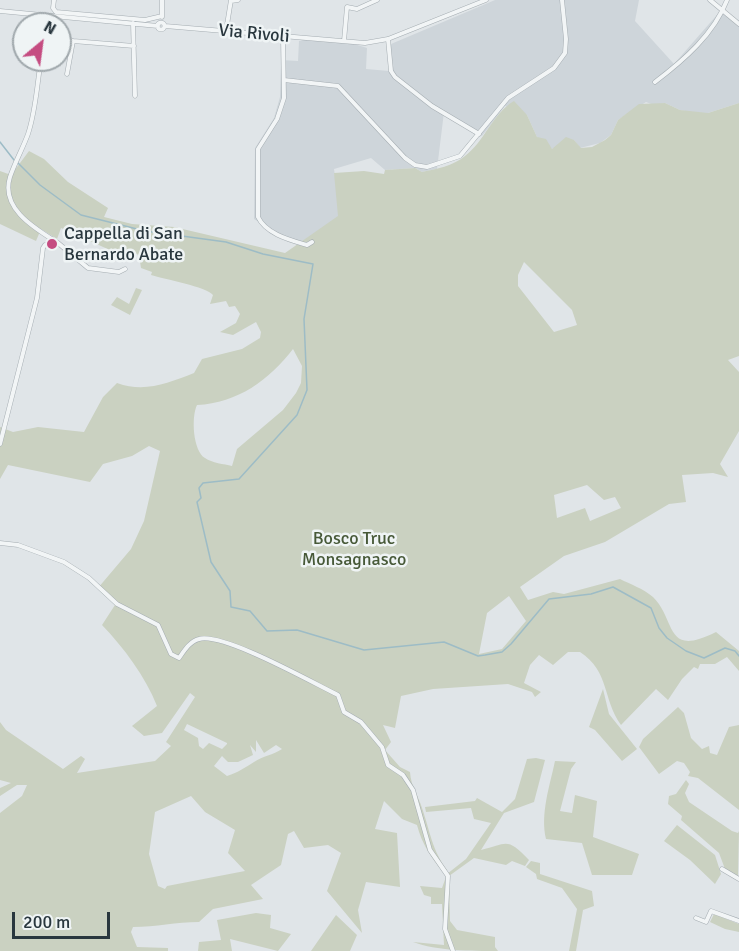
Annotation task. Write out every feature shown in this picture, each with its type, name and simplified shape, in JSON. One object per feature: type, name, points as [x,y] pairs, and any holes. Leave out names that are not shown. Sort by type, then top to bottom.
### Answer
[{"type":"street","points":[[54,0],[53,8],[56,12],[146,20],[162,16]]},
{"type":"street","points":[[161,25],[162,0]]},
{"type":"street","points":[[226,32],[231,1],[238,0]]},
{"type":"street","points":[[344,41],[347,8],[357,9],[377,0]]},
{"type":"street","name":"Via Rivoli","points":[[72,18],[365,43],[388,39],[486,0]]},
{"type":"street","points":[[284,80],[338,86],[415,165],[428,167],[460,156],[508,98],[554,68],[561,60],[565,53],[566,39],[562,0]]},
{"type":"street","points":[[710,0],[739,24]]},
{"type":"street","points":[[655,82],[692,52],[723,10],[727,0]]},
{"type":"street","points":[[133,23],[135,96]]},
{"type":"street","points":[[283,37],[284,98],[277,119],[258,149],[258,217],[261,224],[284,238],[307,245],[312,242]]},
{"type":"street","points":[[388,39],[391,71],[395,77],[432,106],[479,134]]},
{"type":"street","points":[[67,74],[73,41],[134,46]]},
{"type":"street","points":[[39,72],[30,128],[10,175],[9,187],[15,207],[25,220],[88,268],[118,272],[125,269]]},
{"type":"street","points":[[0,444],[37,298],[43,248],[45,245],[55,246],[58,243]]},
{"type":"street","points":[[0,543],[18,545],[77,569],[117,604],[158,624],[171,654],[178,658],[189,645],[199,639],[215,639],[227,642],[338,695],[344,712],[361,722],[382,747],[388,765],[403,775],[413,790],[430,850],[448,876],[445,929],[453,951]]},
{"type":"street","points":[[722,869],[739,879]]},
{"type":"street","points":[[696,918],[706,922],[711,911],[739,921]]},
{"type":"shaded area","points":[[495,0],[639,0],[635,21],[674,64],[723,8],[739,23],[739,103],[708,113],[696,113],[680,110],[665,103],[654,105],[646,102],[618,120],[611,135],[600,143],[580,148],[574,140],[552,149],[537,137],[527,115],[505,106],[482,136],[444,112],[437,169],[422,172],[415,168],[385,170],[371,158],[334,169],[341,217],[313,246],[281,236],[254,219],[255,148],[274,118],[280,97],[281,60],[298,61],[299,41],[316,37],[342,40],[367,48],[366,69],[389,71],[391,44]]},
{"type":"green space","name":"Bosco Truc Monsagnasco","points":[[514,101],[527,115],[537,137],[546,139],[552,149],[566,137],[574,140],[581,148],[592,147],[611,135],[618,120],[639,104],[665,103],[680,110],[708,113],[739,103],[739,356],[728,360],[739,372],[739,431],[720,464],[728,477],[713,473],[682,475],[686,502],[669,504],[605,542],[564,556],[520,587],[528,600],[553,592],[564,594],[620,579],[653,597],[674,633],[680,639],[688,641],[699,639],[716,632],[739,651],[739,671],[727,657],[715,664],[700,664],[698,669],[694,667],[682,679],[668,700],[656,689],[621,725],[596,668],[580,652],[568,652],[553,665],[539,655],[530,665],[524,683],[541,692],[535,697],[532,692],[508,684],[433,689],[401,696],[395,728],[383,725],[391,742],[385,750],[400,767],[410,772],[435,848],[447,870],[444,873],[431,856],[417,825],[402,819],[384,801],[375,829],[397,833],[400,887],[366,882],[358,910],[362,933],[327,891],[341,853],[328,845],[304,848],[294,831],[288,834],[281,865],[251,885],[263,899],[213,909],[199,922],[133,927],[131,932],[137,947],[168,948],[168,951],[0,951],[0,813],[22,796],[27,785],[17,785],[0,796],[0,788],[11,783],[0,780],[0,722],[6,730],[63,769],[81,756],[85,759],[77,773],[155,761],[171,746],[166,742],[195,697],[190,693],[162,733],[144,736],[132,726],[157,706],[133,663],[102,625],[115,605],[98,588],[131,549],[144,521],[160,451],[149,446],[132,456],[103,464],[90,482],[8,465],[0,479],[0,427],[13,432],[38,427],[84,432],[103,397],[117,383],[147,387],[175,380],[194,373],[202,359],[242,349],[260,338],[261,332],[256,322],[233,335],[220,332],[236,323],[240,314],[235,306],[229,307],[226,301],[210,304],[213,295],[209,292],[151,275],[152,272],[141,268],[139,255],[133,253],[132,260],[61,228],[57,239],[41,229],[36,241],[0,224],[0,171],[11,175],[29,151],[44,159],[68,182],[108,208],[104,217],[132,224],[174,227],[285,253],[338,216],[334,173],[364,171],[384,174],[385,170],[415,168],[422,172],[450,165],[472,150],[506,106]],"holes":[[[524,262],[572,310],[577,325],[554,332],[518,286],[518,275]],[[293,349],[302,366],[301,383],[283,410],[237,449],[232,466],[205,458],[198,448],[194,433],[197,405],[226,400],[239,395],[274,371]],[[587,485],[604,500],[615,497],[621,508],[590,521],[585,508],[557,518],[554,495]],[[509,596],[526,621],[502,649],[479,654],[487,613]],[[187,724],[227,744],[222,749],[209,743],[203,749],[199,746],[198,738],[184,730]],[[256,740],[264,753],[276,745],[282,749],[227,776],[214,766],[222,756],[228,762],[238,762],[253,755],[250,745],[256,752]],[[191,796],[205,812],[235,830],[228,853],[245,871],[167,886],[165,889],[158,886],[149,854],[155,812]]]},
{"type":"green space","points":[[136,288],[142,290],[130,315],[111,305],[117,297],[129,304]]},
{"type":"green space","points":[[603,689],[609,714],[637,749],[622,761],[595,730],[589,727]]},
{"type":"green space","points":[[678,707],[684,713],[691,738],[702,749],[709,746],[710,753],[717,755],[729,727],[739,725],[739,810],[698,778],[688,776],[690,772],[684,763],[677,761],[659,774],[639,747],[643,739]]},
{"type":"green space","points":[[527,759],[545,760],[534,802],[504,813],[481,850],[502,844],[511,845],[529,860],[525,866],[512,861],[506,865],[474,858],[449,876],[450,921],[457,930],[495,937],[495,947],[498,951],[443,949],[413,942],[444,945],[442,904],[431,904],[431,897],[424,895],[420,886],[442,888],[447,874],[466,859],[491,823],[474,819],[471,808],[426,812],[425,807],[475,801],[477,798],[502,812],[515,799]]},
{"type":"green space","points":[[555,761],[576,762],[571,769],[560,811],[572,813],[575,795],[597,801],[593,837],[639,854],[632,875],[592,875],[582,843],[546,839],[545,810]]},
{"type":"green space","points":[[686,780],[689,784],[685,793],[689,802],[732,831],[738,833],[739,831],[738,876],[725,869],[719,853],[681,820],[682,816],[668,804],[669,796],[676,794]]},
{"type":"green space","points":[[677,825],[715,855],[721,874],[715,884],[690,860],[664,841]]},
{"type":"green space","points":[[531,861],[540,863],[540,874],[592,891],[594,906],[583,910],[576,951],[569,951],[577,909],[562,888],[537,879],[536,874],[526,867]]},
{"type":"green space","points":[[256,913],[271,915],[270,928],[291,934],[278,951],[230,939],[232,951],[198,951],[199,942],[221,940],[217,920]]},
{"type":"green space","points":[[714,914],[739,924],[739,932],[710,922]]},
{"type":"green space","points":[[336,915],[357,935],[350,951],[311,951]]},
{"type":"waterway","points":[[0,142],[14,160]]},
{"type":"waterway","points":[[18,163],[40,185],[81,215],[145,231],[226,242],[263,254],[313,264],[304,319],[307,390],[297,415],[239,479],[203,483],[199,488],[201,498],[197,502],[211,562],[230,591],[231,607],[250,611],[267,631],[297,630],[364,650],[444,642],[478,656],[502,652],[549,599],[591,594],[613,587],[651,608],[659,628],[667,638],[686,651],[704,658],[725,648],[735,651],[739,656]]},
{"type":"place","name":"Cappella di San Bernardo Abate","points":[[52,244]]}]
